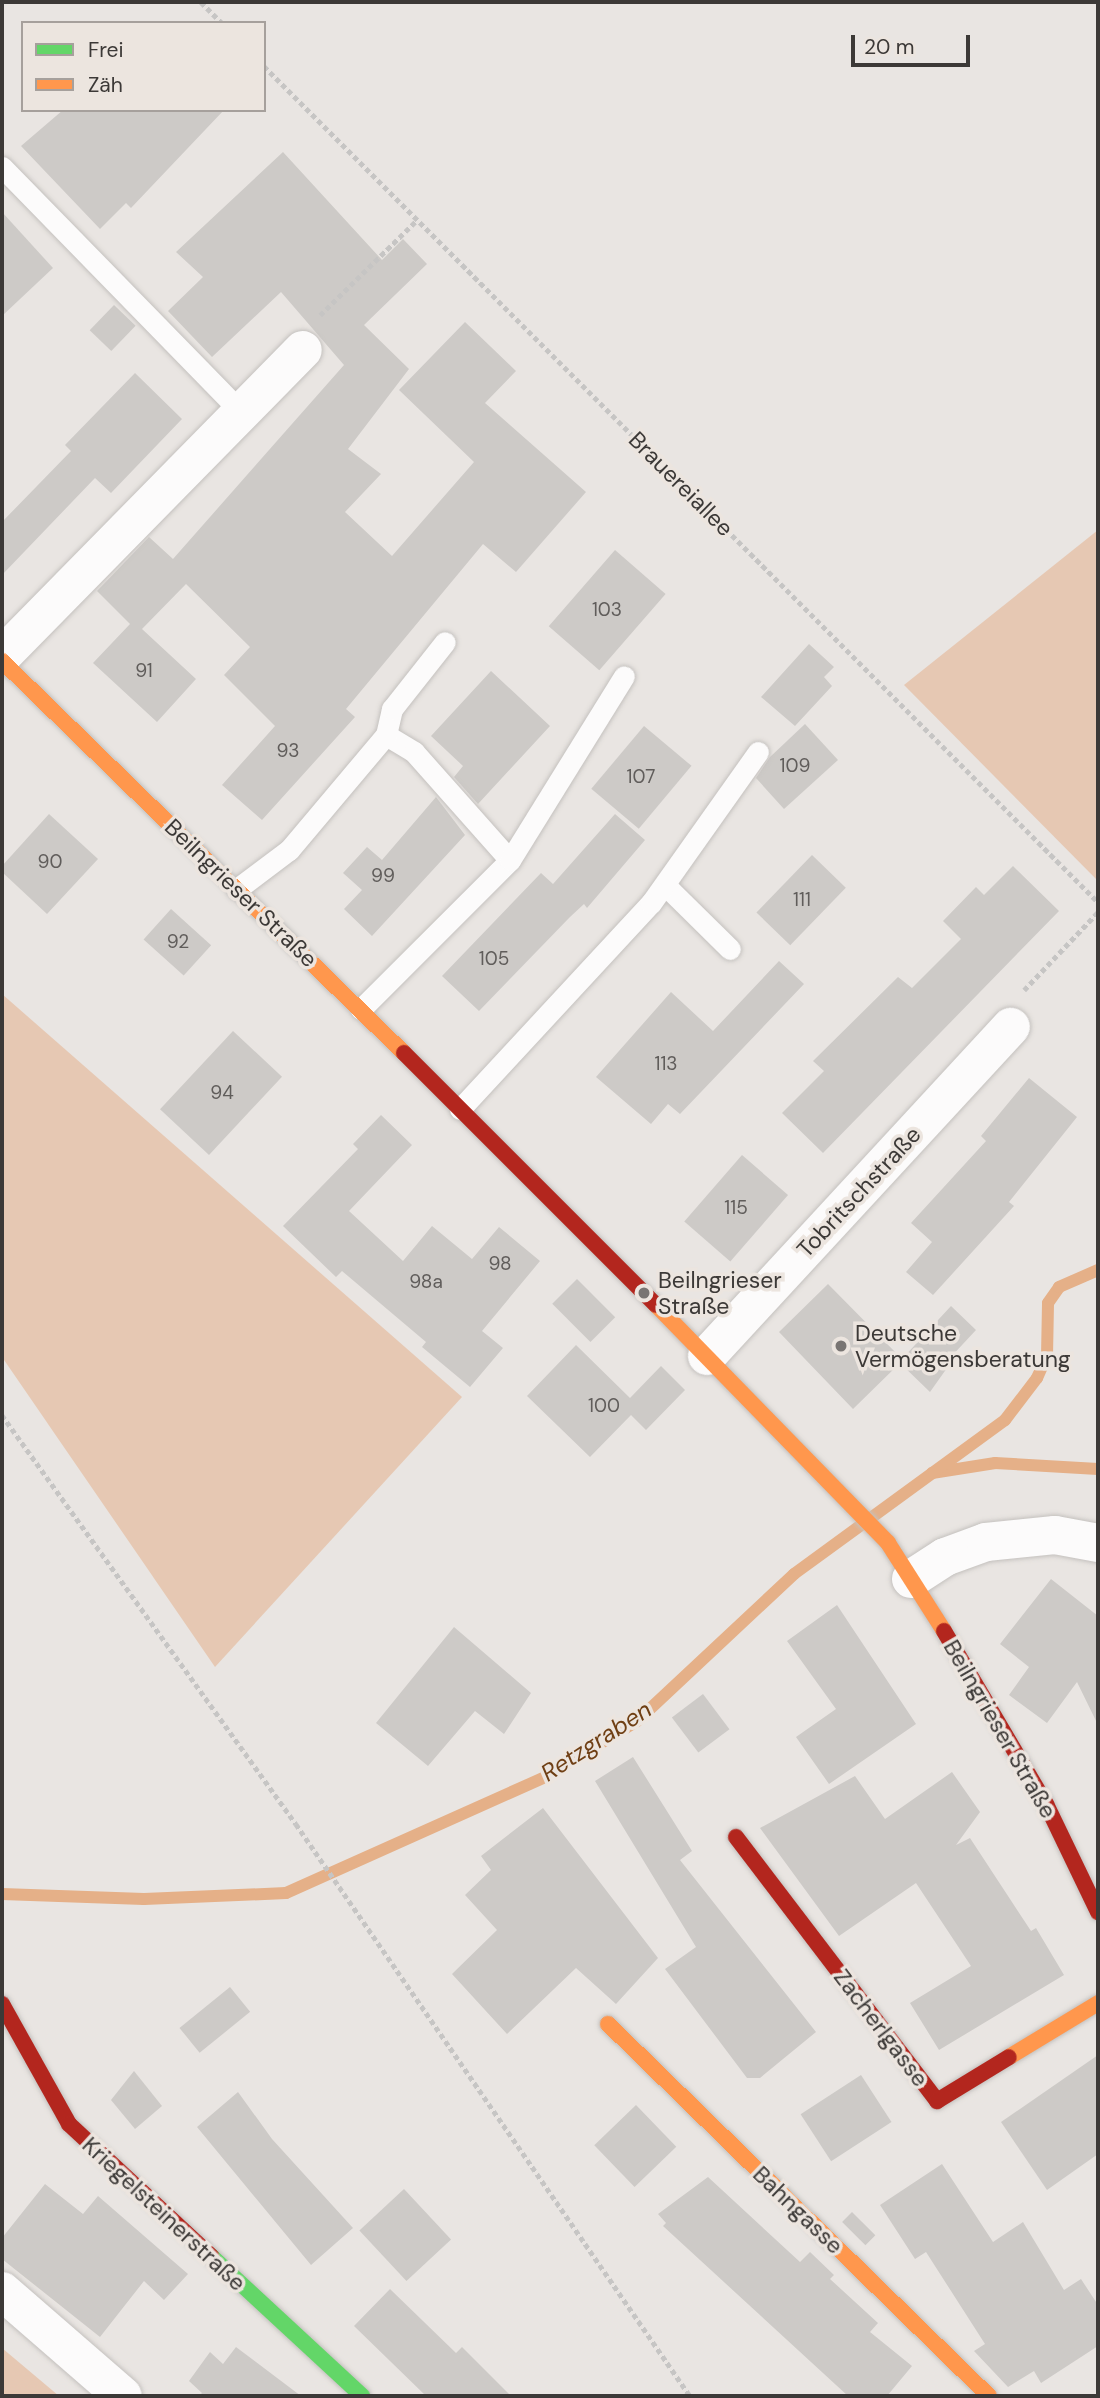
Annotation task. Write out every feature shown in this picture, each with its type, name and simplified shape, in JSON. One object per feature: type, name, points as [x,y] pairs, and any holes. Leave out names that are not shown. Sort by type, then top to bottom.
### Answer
[{"type":"main road","name":"Beilngrieser Straße","points":[[2,659],[360,1009],[840,1490],[888,1543],[1046,1804],[1098,1912]]},
{"type":"main road","name":"Zacherlgasse","points":[[736,1837],[937,2101],[1098,2003]]},
{"type":"main road","name":"Kriegelsteinerstraße","points":[[2,2004],[69,2124],[362,2396]]},
{"type":"main road","name":"Bahngasse","points":[[608,2024],[989,2396]]},
{"type":"street","name":"Beilngrieser Straße","points":[[2,659],[240,411],[303,350]]},
{"type":"street","name":"Tobritschstraße","points":[[707,1356],[1012,1027]]},
{"type":"street","points":[[911,1579],[944,1557],[986,1542],[1055,1535],[1098,1543]]},
{"type":"street","points":[[2,2291],[123,2396]]},
{"type":"lane","points":[[2,167],[240,411]]},
{"type":"lane","points":[[237,889],[289,850],[386,735],[391,709],[445,642]]},
{"type":"lane","points":[[360,1009],[510,860],[624,677]]},
{"type":"lane","points":[[386,735],[414,752],[510,860]]},
{"type":"lane","points":[[460,1109],[665,885],[758,752]]},
{"type":"lane","points":[[665,885],[730,949]]},
{"type":"path","points":[[201,2],[220,21]]},
{"type":"path","name":"Brauereiallee","points":[[266,67],[1098,902]]},
{"type":"path","points":[[303,350],[308,327],[417,220]]},
{"type":"path","points":[[1012,1027],[1022,991],[1098,912]]},
{"type":"path","points":[[2,1415],[296,1824],[356,1915],[690,2396]]},
{"type":"shaded area","points":[[1098,530],[1098,881],[904,685]]},
{"type":"shaded area","points":[[2,994],[462,1397],[215,1667],[2,1357]]},
{"type":"shaded area","points":[[2,2348],[59,2396],[2,2396]]},
{"type":"building","points":[[61,112],[222,112],[131,208],[126,203],[100,229],[21,146]]},
{"type":"building","points":[[283,152],[382,260],[403,239],[427,264],[364,325],[409,369],[348,449],[381,474],[345,512],[392,556],[474,462],[399,390],[465,322],[516,371],[485,403],[586,492],[516,572],[483,544],[346,709],[355,717],[262,820],[222,785],[275,726],[224,675],[250,647],[186,584],[142,629],[196,679],[157,722],[93,663],[130,624],[97,591],[149,537],[173,559],[344,365],[281,292],[212,357],[168,311],[203,277],[176,252]]},
{"type":"building","points":[[2,212],[53,268],[2,316]]},
{"type":"building","points":[[114,305],[136,326],[111,351],[90,330]]},
{"type":"building","points":[[135,373],[182,419],[111,493],[95,478],[2,575],[2,522],[71,451],[65,445]]},
{"type":"building","points":[[615,550],[666,594],[599,670],[549,626]]},
{"type":"building","points":[[809,644],[834,667],[824,677],[832,686],[795,726],[761,697]]},
{"type":"building","points":[[491,671],[550,726],[478,804],[454,777],[463,766],[431,736]]},
{"type":"building","points":[[805,724],[838,760],[784,809],[756,778],[770,757]]},
{"type":"building","points":[[644,726],[691,766],[639,829],[591,789]]},
{"type":"building","points":[[436,797],[465,835],[372,936],[344,909],[362,890],[343,873],[367,847],[382,860]]},
{"type":"building","points":[[49,814],[98,859],[47,914],[2,872],[2,866]]},
{"type":"building","points":[[615,814],[645,840],[587,908],[584,904],[570,917],[479,1011],[442,976],[541,873],[553,884]]},
{"type":"building","points":[[812,855],[846,888],[790,945],[756,913]]},
{"type":"building","points":[[1013,866],[1059,911],[823,1153],[782,1113],[824,1071],[813,1061],[898,977],[912,988],[961,939],[943,921],[976,887],[984,895]]},
{"type":"building","points":[[171,909],[211,945],[184,976],[144,939]]},
{"type":"building","points":[[779,961],[804,984],[680,1114],[668,1104],[651,1124],[596,1077],[671,992],[713,1031]]},
{"type":"building","points":[[233,1031],[282,1077],[209,1155],[160,1109]]},
{"type":"building","points":[[1029,1078],[1077,1117],[1009,1202],[1014,1206],[933,1295],[906,1272],[932,1242],[911,1223],[986,1141],[981,1136]]},
{"type":"building","points":[[381,1115],[412,1145],[349,1211],[403,1261],[432,1226],[472,1259],[499,1227],[540,1261],[482,1331],[503,1348],[470,1387],[422,1347],[426,1342],[342,1271],[336,1277],[283,1226],[358,1149],[353,1144]]},
{"type":"building","points":[[742,1155],[788,1195],[730,1261],[684,1221]]},
{"type":"building","points":[[577,1279],[615,1317],[590,1342],[552,1304]]},
{"type":"building","name":"Deutsche Vermögensberatung","points":[[828,1284],[902,1359],[951,1306],[976,1330],[949,1359],[952,1361],[930,1392],[900,1363],[853,1409],[779,1332]]},
{"type":"building","points":[[576,1345],[630,1398],[661,1366],[685,1390],[646,1430],[631,1415],[590,1457],[527,1396]]},
{"type":"building","points":[[1051,1579],[1098,1616],[1098,1725],[1077,1682],[1047,1723],[1009,1695],[1029,1667],[1000,1644]]},
{"type":"building","points":[[837,1605],[916,1724],[829,1784],[796,1737],[836,1709],[787,1641]]},
{"type":"building","points":[[454,1627],[531,1693],[504,1734],[475,1711],[428,1766],[376,1723]]},
{"type":"building","points":[[703,1694],[729,1729],[698,1753],[672,1717]]},
{"type":"building","points":[[633,1757],[692,1851],[680,1860],[816,2032],[760,2078],[747,2078],[665,1969],[696,1947],[595,1781]]},
{"type":"building","points":[[952,1772],[980,1812],[956,1845],[970,1838],[1031,1931],[1036,1928],[1064,1975],[939,2050],[910,2003],[971,1966],[916,1883],[839,1936],[760,1828],[855,1776],[885,1819]]},
{"type":"building","points":[[543,1808],[658,1958],[616,2004],[576,1968],[507,2034],[452,1974],[497,1930],[465,1895],[491,1870],[481,1856]]},
{"type":"building","points":[[230,1987],[250,2012],[200,2053],[179,2028]]},
{"type":"building","points":[[1098,2055],[1098,2154],[1047,2190],[1001,2122]]},
{"type":"building","points":[[134,2071],[162,2106],[135,2129],[111,2100]]},
{"type":"building","points":[[861,2075],[891,2122],[831,2161],[801,2114]]},
{"type":"building","points":[[238,2092],[272,2139],[353,2228],[311,2265],[197,2127]]},
{"type":"building","points":[[636,2105],[676,2147],[635,2187],[594,2145]]},
{"type":"building","points":[[942,2164],[993,2242],[1023,2222],[1064,2290],[1081,2279],[1098,2305],[1098,2346],[1041,2383],[1034,2371],[1008,2387],[974,2351],[985,2344],[926,2252],[915,2259],[880,2205]]},
{"type":"building","points":[[708,2177],[800,2262],[810,2252],[834,2275],[830,2279],[878,2323],[870,2332],[912,2366],[887,2396],[848,2396],[663,2226],[666,2223],[658,2214]]},
{"type":"building","points":[[45,2184],[83,2214],[98,2196],[188,2274],[164,2300],[144,2281],[100,2337],[2,2259],[2,2238]]},
{"type":"building","points":[[404,2189],[451,2239],[406,2281],[359,2231]]},
{"type":"building","points":[[852,2212],[875,2235],[865,2245],[842,2222]]},
{"type":"building","points":[[390,2289],[456,2353],[462,2347],[511,2396],[426,2396],[354,2326]]},
{"type":"building","points":[[236,2347],[301,2396],[199,2396],[202,2393],[189,2381],[210,2352],[223,2364]]},
{"type":"waterway","name":"Retzgraben","points":[[2,1894],[144,1899],[286,1893],[545,1777],[637,1721],[794,1574],[1005,1420],[1037,1378],[1047,1356],[1048,1303],[1059,1287],[1098,1270]]},
{"type":"waterway","points":[[932,1473],[995,1463],[1098,1469]]},
{"type":"traffic: fast","points":[[211,2256],[362,2396]]},
{"type":"traffic: slow","points":[[2,661],[404,1053]]},
{"type":"traffic: slow","points":[[656,1305],[888,1543],[944,1631]]},
{"type":"traffic: slow","points":[[1009,2057],[1098,2003]]},
{"type":"traffic: slow","points":[[608,2024],[989,2396]]},
{"type":"traffic: jam","points":[[404,1053],[656,1305]]},
{"type":"traffic: jam","points":[[944,1631],[1046,1804],[1098,1912]]},
{"type":"traffic: jam","points":[[736,1837],[937,2101],[1009,2057]]},
{"type":"traffic: jam","points":[[2,2004],[69,2124],[211,2256]]},
{"type":"place","name":"Beilngrieser Straße","points":[[644,1293]]},
{"type":"place","name":"Deutsche Vermögensberatung","points":[[841,1346]]}]
